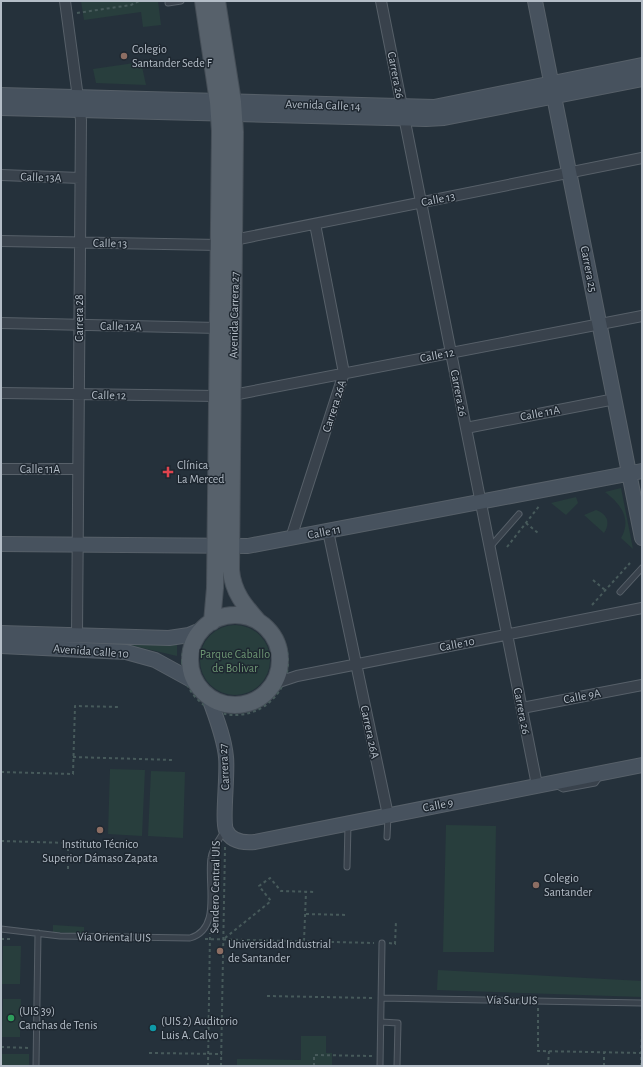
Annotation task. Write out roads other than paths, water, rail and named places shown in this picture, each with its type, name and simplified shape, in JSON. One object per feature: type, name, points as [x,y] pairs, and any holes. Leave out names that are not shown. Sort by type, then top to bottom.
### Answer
[{"type":"main road","name":"Avenida Carrera 27","points":[[203,1],[226,108],[219,245],[218,328],[225,396]]},
{"type":"main road","name":"Avenida Carrera 27","points":[[204,625],[215,588],[223,546],[225,396],[234,240],[218,1]]},
{"type":"main road","name":"Avenida Carrera 27","points":[[223,546],[238,597],[253,615]]},
{"type":"main road","points":[[253,615],[272,634],[279,650],[279,682],[256,699],[243,704],[229,704],[208,695],[190,679],[192,670],[190,656],[194,642],[204,625],[223,616],[253,615]]},
{"type":"street","name":"Carrera 28","points":[[65,1],[79,104],[80,242],[77,635]]},
{"type":"street","name":"Carrera 26","points":[[381,1],[537,785]]},
{"type":"street","name":"Carrera 25","points":[[535,1],[615,399],[636,472],[642,538]]},
{"type":"street","name":"Avenida Calle 14","points":[[552,90],[642,66]]},
{"type":"street","name":"Avenida Calle 14","points":[[1,96],[79,104],[403,113],[434,107],[552,90],[642,79]]},
{"type":"street","name":"Avenida Calle 14","points":[[1,108],[79,104]]},
{"type":"street","name":"Calle 13","points":[[234,240],[642,158]]},
{"type":"street","name":"Calle 13A","points":[[1,175],[80,178]]},
{"type":"street","name":"Carrera 26A","points":[[292,538],[344,373],[315,224]]},
{"type":"street","name":"Calle 13","points":[[1,241],[219,245]]},
{"type":"street","name":"Calle 12","points":[[1,393],[225,396],[642,316]]},
{"type":"street","name":"Calle 12A","points":[[1,323],[218,328]]},
{"type":"street","name":"Calle 11A","points":[[466,428],[615,399]]},
{"type":"street","name":"Calle 11A","points":[[1,469],[78,469]]},
{"type":"street","name":"Calle 11","points":[[1,544],[248,546],[636,472]]},
{"type":"street","name":"Carrera 26A","points":[[328,531],[388,815]]},
{"type":"street","name":"Calle 10","points":[[279,682],[356,664],[642,608]]},
{"type":"street","name":"Avenida Calle 10","points":[[1,633],[169,638],[204,625]]},
{"type":"street","name":"Avenida Calle 10","points":[[1,646],[126,652],[155,660],[190,679]]},
{"type":"street","name":"Calle 9A","points":[[522,708],[642,685]]},
{"type":"street","name":"Carrera 27","points":[[208,695],[214,710],[226,756],[229,834]]},
{"type":"street","name":"Calle 9","points":[[229,834],[248,842],[255,842],[642,764]]},
{"type":"lane","points":[[168,3],[181,1]]},
{"type":"lane","points":[[490,548],[519,514]]},
{"type":"lane","points":[[620,592],[642,568]]},
{"type":"lane","points":[[387,837],[388,815]]},
{"type":"lane","points":[[347,868],[348,823]]},
{"type":"lane","name":"Vía Oriental UIS","points":[[1,929],[60,936],[190,938],[203,932],[208,925],[210,915],[211,856],[229,834]]},
{"type":"lane","points":[[36,1066],[38,933]]},
{"type":"lane","points":[[380,1066],[382,943]]},
{"type":"lane","name":"Vía Sur UIS","points":[[381,998],[642,1003]]},
{"type":"lane","points":[[381,1022],[398,1023],[397,1066]]},
{"type":"place","name":"Colegio Santander Sede F","points":[[124,56]]},
{"type":"place","name":"Clínica La Merced","points":[[168,472]]},
{"type":"place","name":"Instituto Técnico Superior Dámaso Zapata","points":[[100,830]]},
{"type":"place","name":"Colegio Santander","points":[[536,885]]},
{"type":"place","name":"Universidad Industrial de Santander","points":[[220,951]]},
{"type":"place","name":"(UIS 39) Canchas de Tenis","points":[[11,1018]]},
{"type":"place","name":"(UIS 2) Auditorio Luis A. Calvo","points":[[153,1028]]},
{"type":"park label","name":"Parque Caballo de Bolivar","points":[[235,661]]}]
